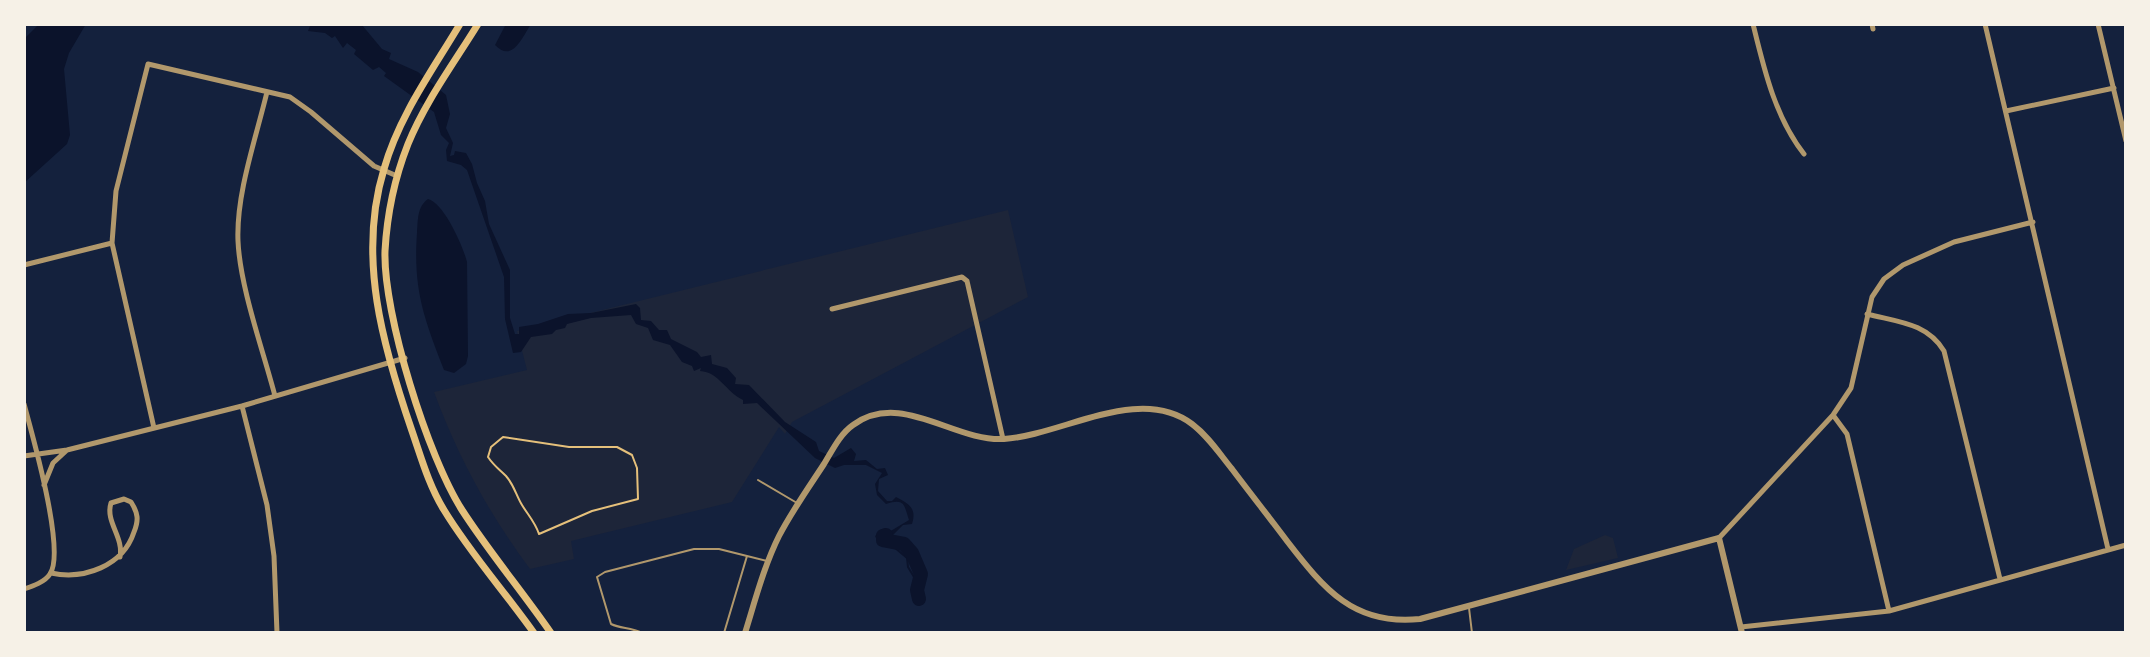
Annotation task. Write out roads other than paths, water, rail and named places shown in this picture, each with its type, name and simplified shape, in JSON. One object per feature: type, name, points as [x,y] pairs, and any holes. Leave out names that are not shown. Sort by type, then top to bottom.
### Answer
[{"type":"main road","points":[[460,24],[409,107],[383,170],[372,250],[380,325],[426,472],[443,509],[534,633]]},
{"type":"main road","points":[[478,24],[409,142],[397,176],[385,252],[388,288],[405,358],[439,467],[461,509],[551,633]]},
{"type":"street","points":[[1753,24],[1766,77],[1792,140],[1804,154]]},
{"type":"street","points":[[1985,24],[2108,549]]},
{"type":"street","points":[[2098,24],[2126,141]]},
{"type":"street","points":[[154,428],[112,243],[116,191],[148,64],[290,97],[374,166],[397,176]]},
{"type":"street","points":[[2006,111],[2114,88]]},
{"type":"street","points":[[267,92],[240,211],[238,241],[241,267],[275,396]]},
{"type":"street","points":[[745,633],[768,561],[798,504],[853,425],[881,413],[916,417],[974,435],[1003,439],[1032,435],[1140,408],[1155,408],[1174,414],[1192,424],[1211,443],[1313,574],[1336,598],[1360,612],[1394,620],[1420,619],[1468,607],[1719,538],[1833,415],[1851,388],[1872,297],[1884,279],[1903,265],[1954,242],[2033,222]]},
{"type":"street","points":[[24,265],[112,243]]},
{"type":"street","points":[[832,309],[962,277],[967,281],[1003,439]]},
{"type":"street","points":[[1867,314],[1920,328],[1935,336],[1944,351],[2000,579]]},
{"type":"street","points":[[24,456],[67,450],[242,406],[405,358]]},
{"type":"street","points":[[24,404],[38,455],[55,557],[51,573],[38,584],[24,589]]},
{"type":"street","points":[[242,406],[267,505],[274,556],[277,633]]},
{"type":"street","points":[[1833,415],[1847,434],[1889,611]]},
{"type":"street","points":[[44,486],[53,463],[67,450]]},
{"type":"street","points":[[51,573],[63,576],[78,574],[109,565],[120,557],[131,542],[138,521],[131,502],[124,499],[111,503],[109,510],[120,540],[120,557]]},
{"type":"street","points":[[1719,538],[1742,630],[1889,611],[2126,545]]},
{"type":"lane","points":[[758,480],[798,504]]},
{"type":"lane","points":[[642,633],[630,627],[618,628],[611,624],[597,577],[605,572],[694,549],[719,549],[768,561]]},
{"type":"lane","points":[[724,633],[747,556]]},
{"type":"lane","points":[[1468,607],[1472,633]]},
{"type":"waterway","points":[[886,535],[883,540],[904,544],[912,553],[921,574],[917,590],[919,599]]},
{"type":"waterway","points":[[888,542],[907,558],[917,587]]}]
